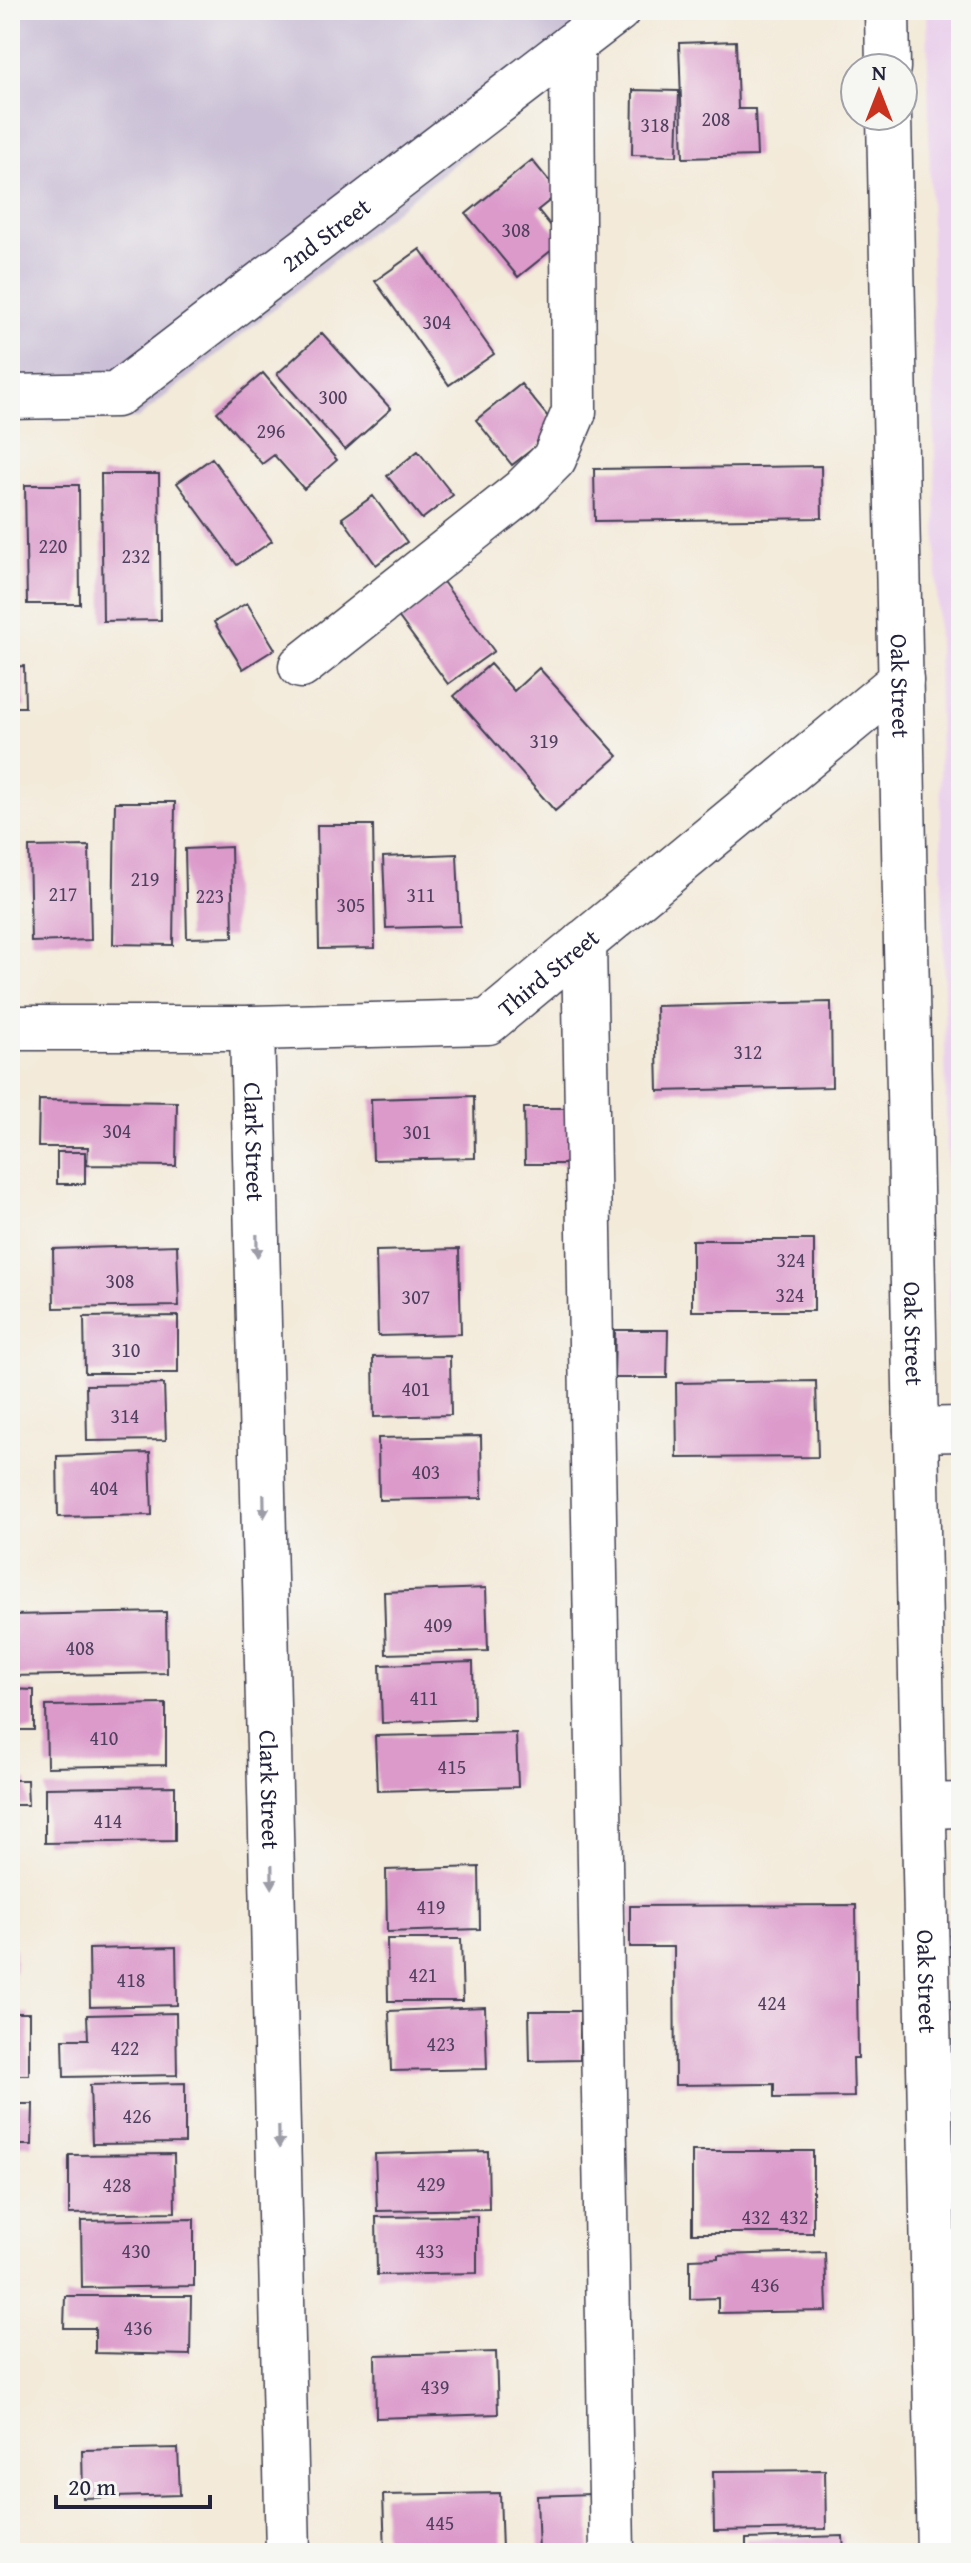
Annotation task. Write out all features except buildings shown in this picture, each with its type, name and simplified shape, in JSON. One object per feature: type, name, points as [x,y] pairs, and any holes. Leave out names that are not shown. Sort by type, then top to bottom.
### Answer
[{"type":"street","points":[[887,10],[888,52]]},
{"type":"street","points":[[301,666],[522,491],[554,459],[574,412],[592,23]]},
{"type":"street","name":"2nd Street","points":[[10,397],[116,395],[592,23]]},
{"type":"street","name":"Oak Street","points":[[889,132],[916,1430],[942,1806],[939,2553]]},
{"type":"street","name":"Third Street","points":[[10,1028],[252,1028],[488,1022],[901,680]]},
{"type":"street","points":[[584,942],[612,2553]]},
{"type":"street","name":"Clark Street","points":[[252,1028],[288,2553]]},
{"type":"street","points":[[916,1430],[961,1429]]},
{"type":"shaded area","points":[[10,10],[645,10],[137,419],[10,421]]},
{"type":"shaded area","points":[[927,10],[961,10],[961,1389],[951,1390]]}]
